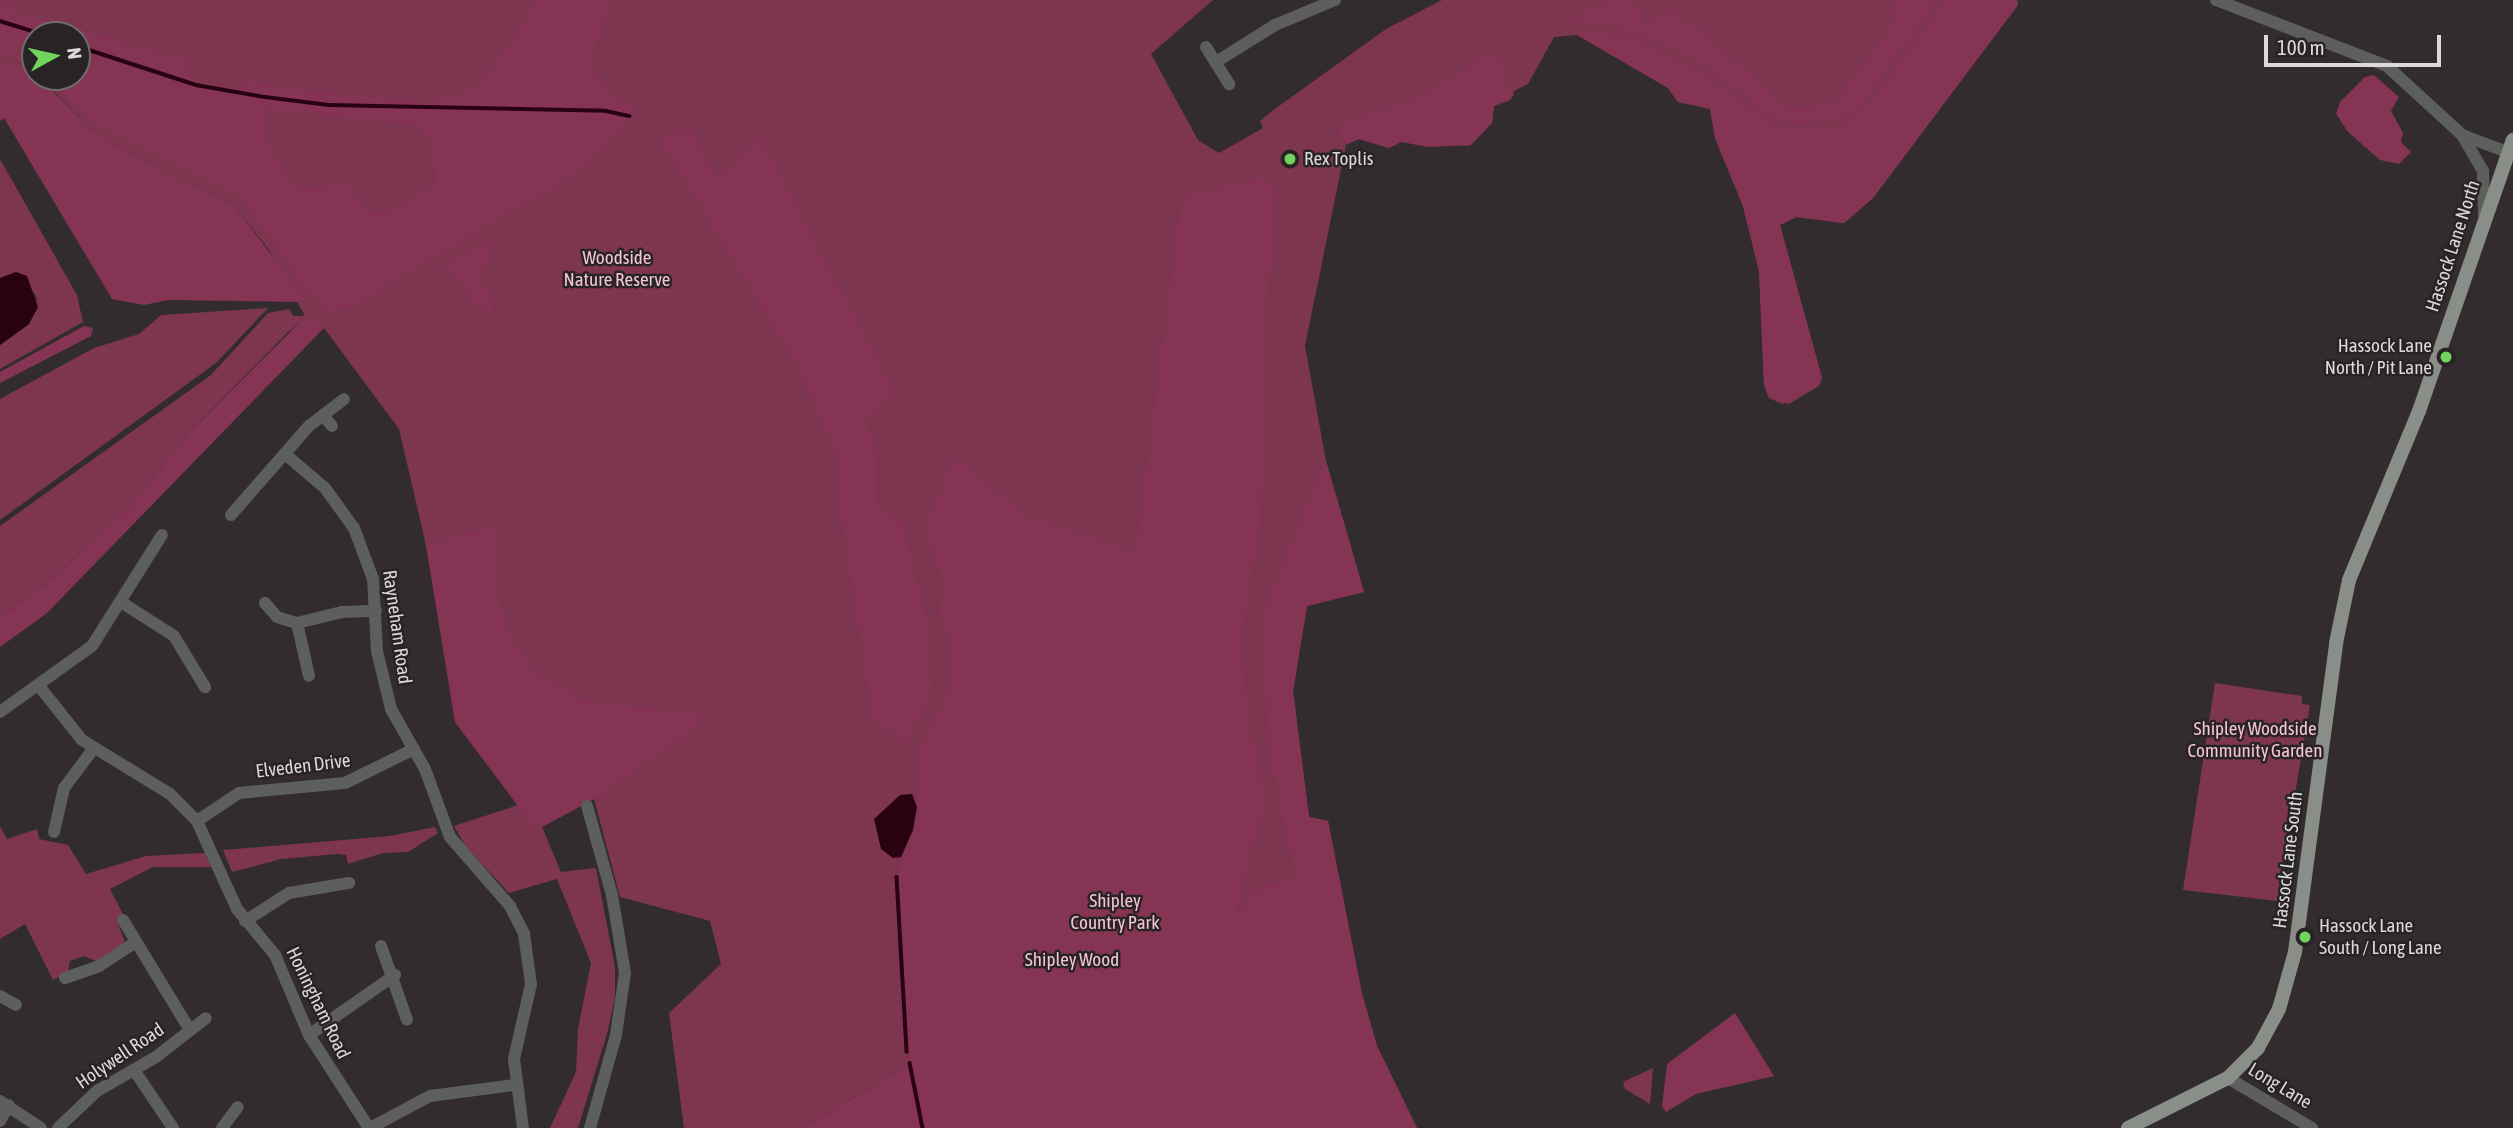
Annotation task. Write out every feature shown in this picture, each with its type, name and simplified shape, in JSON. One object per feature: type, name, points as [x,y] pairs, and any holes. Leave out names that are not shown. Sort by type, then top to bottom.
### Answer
[{"type":"main road","name":"Hassock Lane North","points":[[2434,367],[2484,215],[2510,146]]},
{"type":"main road","name":"Hassock Lane South","points":[[2128,1128],[2228,1077],[2258,1048],[2286,989],[2343,604],[2360,547],[2434,367]]},
{"type":"street","points":[[1216,62],[1275,25],[1335,0]]},
{"type":"street","points":[[2216,0],[2386,66],[2462,135],[2483,171],[2484,215]]},
{"type":"street","points":[[1206,47],[1229,84]]},
{"type":"street","points":[[2462,135],[2510,146]]},
{"type":"street","points":[[232,515],[285,454],[323,415],[344,399]]},
{"type":"street","points":[[323,415],[332,426]]},
{"type":"street","name":"Rayneham Road","points":[[285,454],[325,488],[354,528],[370,567],[382,683],[414,749],[450,837],[510,906],[527,942],[531,984],[515,1045],[514,1084],[523,1128]]},
{"type":"street","points":[[243,479],[254,488]]},
{"type":"street","points":[[0,712],[92,646],[121,602],[147,554],[162,535]]},
{"type":"street","points":[[134,544],[147,554]]},
{"type":"street","points":[[121,602],[174,636],[204,688]]},
{"type":"street","points":[[265,603],[280,619],[297,623],[342,612],[376,611]]},
{"type":"street","points":[[297,623],[309,676]]},
{"type":"street","name":"Honingham Road","points":[[39,686],[66,725],[94,748],[170,794],[197,821],[245,921],[275,955],[309,1035],[370,1128]]},
{"type":"street","points":[[53,832],[64,788],[94,748]]},
{"type":"street","name":"Elveden Drive","points":[[197,821],[239,793],[345,783],[414,749]]},
{"type":"street","points":[[587,806],[610,888],[625,973],[613,1046],[590,1128]]},
{"type":"street","points":[[245,921],[289,893],[349,883]]},
{"type":"street","points":[[123,920],[190,1030]]},
{"type":"street","points":[[65,978],[81,967],[136,942]]},
{"type":"street","points":[[382,946],[395,975],[407,1020]]},
{"type":"street","points":[[309,1035],[395,975]]},
{"type":"street","points":[[0,996],[16,1005]]},
{"type":"street","name":"Holywell Road","points":[[58,1128],[97,1091],[134,1070],[206,1018]]},
{"type":"street","points":[[134,1070],[173,1128]]},
{"type":"street","name":"Long Lane","points":[[2228,1077],[2312,1128]]},
{"type":"street","points":[[370,1128],[430,1096],[514,1084]]},
{"type":"street","points":[[0,1121],[4,1103],[41,1128]]},
{"type":"street","points":[[222,1128],[238,1107]]},
{"type":"green space","points":[[0,0],[1213,0],[1151,54],[1198,140],[1219,153],[1263,128],[1260,121],[1268,114],[1386,29],[1442,0],[2017,0],[2018,5],[1873,198],[1844,223],[1796,217],[1780,225],[1822,378],[1819,386],[1789,404],[1769,398],[1764,385],[1759,271],[1743,206],[1715,138],[1710,108],[1678,102],[1668,88],[1577,35],[1554,37],[1528,84],[1514,91],[1511,100],[1494,106],[1492,123],[1468,146],[1401,142],[1389,148],[1359,139],[1346,145],[1305,346],[1326,461],[1364,592],[1307,606],[1293,691],[1309,817],[1328,821],[1362,994],[1377,1046],[1417,1128],[912,1062],[804,1128],[684,1128],[669,1013],[721,964],[710,921],[620,897],[594,799],[542,827],[561,872],[596,868],[615,967],[615,997],[607,1034],[578,1128],[550,1128],[576,1072],[578,1029],[591,963],[557,879],[509,893],[466,847],[454,826],[518,805],[455,722],[435,584],[399,429],[324,328],[306,317],[287,333],[186,436],[132,505],[46,584],[0,618],[0,526],[211,375],[268,313],[289,309],[293,316],[305,316],[269,250],[233,204],[163,172],[93,132],[53,91],[91,91],[91,21],[21,21],[21,68],[0,61]]},
{"type":"green space","points":[[0,0],[18,13],[47,21],[21,21],[21,60],[0,54]]},
{"type":"green space","points":[[535,0],[612,0],[590,61],[600,82],[633,110],[634,118],[577,173],[351,306],[332,311],[312,296],[240,196],[98,126],[63,91],[91,91],[91,33],[183,59],[202,88],[230,94],[253,81],[285,89],[428,103],[475,88],[518,35]],"holes":[[[265,109],[424,126],[433,152],[436,182],[386,215],[367,210],[347,183],[296,192],[262,135]]]},
{"type":"green space","points":[[1614,0],[1633,0],[1643,24],[1673,10],[1683,24],[1703,28],[1711,41],[1788,108],[1822,106],[1840,98],[1895,20],[1890,13],[1901,0],[1935,0],[1865,100],[1840,119],[1800,124],[1777,120],[1703,64],[1651,40],[1621,28],[1567,19]]},
{"type":"green space","points":[[1946,0],[2017,0],[2018,5],[1873,198],[1844,223],[1796,217],[1780,225],[1822,378],[1819,386],[1783,404],[1769,398],[1764,385],[1759,271],[1743,206],[1715,138],[1710,109],[1678,102],[1668,88],[1577,35],[1581,29],[1625,37],[1697,70],[1775,126],[1820,130],[1842,124],[1872,103]]},
{"type":"green space","points":[[1495,54],[1504,64],[1504,78],[1514,95],[1494,106],[1492,123],[1471,145],[1428,147],[1401,142],[1389,148],[1359,139],[1346,144],[1340,140],[1339,129],[1348,121],[1418,99],[1437,83],[1462,73],[1479,55]]},
{"type":"green space","points":[[0,61],[21,67],[21,91],[53,91],[93,132],[163,172],[233,204],[304,298],[302,302],[168,300],[144,305],[112,299],[4,118],[0,121]]},
{"type":"green space","points":[[2374,75],[2399,97],[2391,111],[2403,133],[2401,142],[2411,152],[2399,164],[2380,160],[2348,132],[2336,114],[2340,102],[2365,77]]},
{"type":"green space","points":[[692,128],[717,181],[759,135],[895,394],[866,420],[877,459],[876,504],[902,523],[926,619],[933,692],[905,743],[873,718],[837,488],[837,452],[795,362],[661,140]]},
{"type":"green space","points":[[0,159],[77,295],[83,322],[0,369],[0,345],[29,324],[37,298],[25,280],[0,278]]},
{"type":"green space","name":"Shipley Wood","points":[[1264,177],[1276,188],[1265,329],[1261,518],[1241,636],[1246,704],[1265,799],[1235,914],[1241,915],[1252,896],[1268,885],[1296,878],[1269,746],[1263,624],[1268,599],[1326,461],[1364,592],[1307,606],[1293,691],[1309,817],[1328,821],[1362,994],[1377,1046],[1417,1128],[804,1128],[912,1062],[904,1014],[899,869],[917,825],[918,750],[952,684],[954,644],[939,617],[942,580],[926,526],[954,457],[1026,516],[1136,552],[1182,197]]},
{"type":"green space","points":[[493,238],[482,280],[494,302],[491,314],[470,298],[455,273],[437,271]]},
{"type":"green space","points":[[268,308],[216,363],[0,520],[0,399],[94,348],[139,334],[161,315]]},
{"type":"green space","points":[[305,317],[323,320],[324,328],[47,613],[0,647],[0,618],[46,584],[132,505],[186,436]]},
{"type":"green space","points":[[84,326],[93,328],[91,336],[0,383],[0,372]]},
{"type":"green space","points":[[497,525],[495,560],[503,623],[519,652],[539,675],[580,700],[697,715],[698,726],[594,799],[542,827],[539,822],[533,826],[455,722],[426,546]]},
{"type":"green space","name":"Shipley Woodside Community Garden","points":[[2215,683],[2302,696],[2302,704],[2310,705],[2277,901],[2183,890]]},
{"type":"green space","points":[[0,826],[7,839],[37,829],[39,839],[68,845],[86,874],[146,856],[205,853],[211,867],[153,867],[110,889],[124,916],[117,921],[125,942],[96,961],[84,956],[70,961],[68,972],[53,980],[25,924],[0,939]]},
{"type":"green space","points":[[435,827],[438,833],[408,852],[383,853],[348,864],[346,855],[337,854],[281,859],[232,872],[223,850],[390,836]]},
{"type":"green space","points":[[1735,1013],[1774,1076],[1696,1094],[1666,1112],[1662,1106],[1667,1064]]},
{"type":"green space","points":[[1653,1068],[1650,1104],[1625,1089],[1623,1082]]},
{"type":"shaded area","points":[[16,272],[27,276],[38,307],[29,324],[0,345],[0,278]]},
{"type":"shaded area","points":[[912,794],[917,807],[913,830],[901,857],[893,858],[881,849],[874,819],[900,795]]},
{"type":"waterway","points":[[0,21],[21,28]]},
{"type":"waterway","points":[[91,51],[196,85],[329,105],[606,111],[629,116]]},
{"type":"waterway","points":[[897,877],[907,1052]]},
{"type":"waterway","points":[[910,1063],[923,1128]]},
{"type":"place","name":"Rex Toplis","points":[[1290,159]]},
{"type":"place","name":"Hassock Lane North / Pit Lane","points":[[2446,357]]},
{"type":"place","name":"Hassock Lane South / Long Lane","points":[[2305,937]]},
{"type":"park label","name":"Woodside Nature Reserve","points":[[617,269]]},
{"type":"park label","name":"Shipley Country Park","points":[[1115,912]]}]
